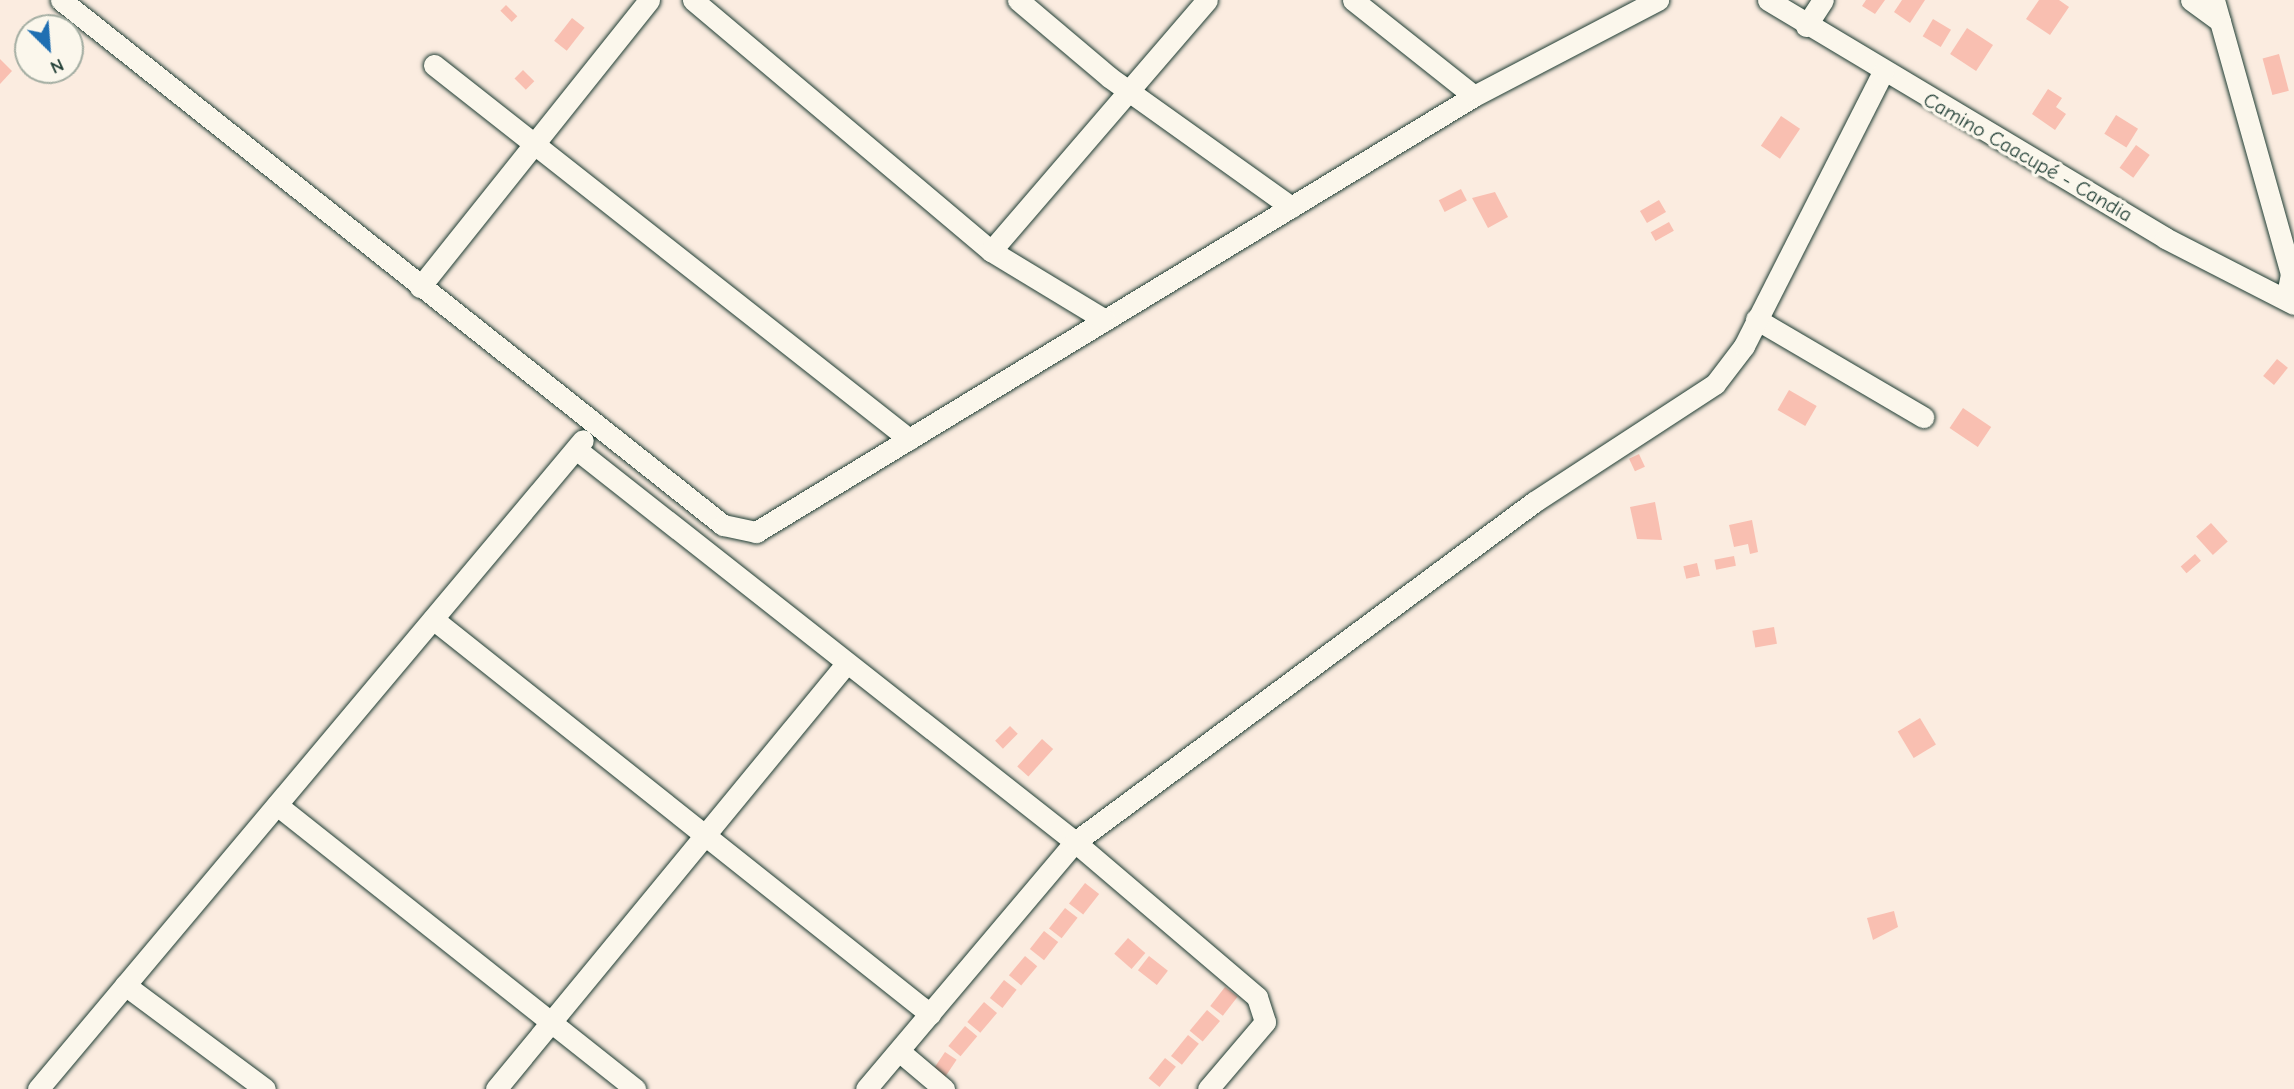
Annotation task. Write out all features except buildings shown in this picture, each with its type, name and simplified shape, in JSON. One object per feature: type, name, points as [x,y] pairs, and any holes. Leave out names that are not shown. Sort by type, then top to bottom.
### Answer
[{"type":"street","points":[[61,0],[723,525],[756,532],[1474,96],[1658,0]]},
{"type":"street","points":[[420,287],[536,145],[649,0]]},
{"type":"street","points":[[694,0],[991,251],[1105,320]]},
{"type":"street","points":[[1018,0],[1129,90],[1291,207]]},
{"type":"street","points":[[991,251],[1206,0]]},
{"type":"street","points":[[1353,0],[1474,96]]},
{"type":"street","name":"Camino Caacupé - Candia","points":[[1768,0],[1806,26],[2165,238],[2290,301]]},
{"type":"street","points":[[1806,26],[1823,0]]},
{"type":"street","points":[[2191,0],[2217,10],[2291,274],[2290,301]]},
{"type":"street","points":[[434,65],[909,439]]},
{"type":"street","points":[[866,1089],[1075,842],[1534,502],[1714,384],[1756,319],[1883,72]]},
{"type":"street","points":[[1756,319],[1923,417]]},
{"type":"street","points":[[37,1089],[596,426]]},
{"type":"street","points":[[576,449],[845,665],[1075,842],[1256,997],[1265,1023],[1208,1089]]},
{"type":"street","points":[[433,619],[703,838],[930,1014]]},
{"type":"street","points":[[496,1089],[845,665]]},
{"type":"street","points":[[277,805],[635,1089]]},
{"type":"street","points":[[125,985],[265,1089]]},
{"type":"street","points":[[899,1051],[944,1089]]}]
